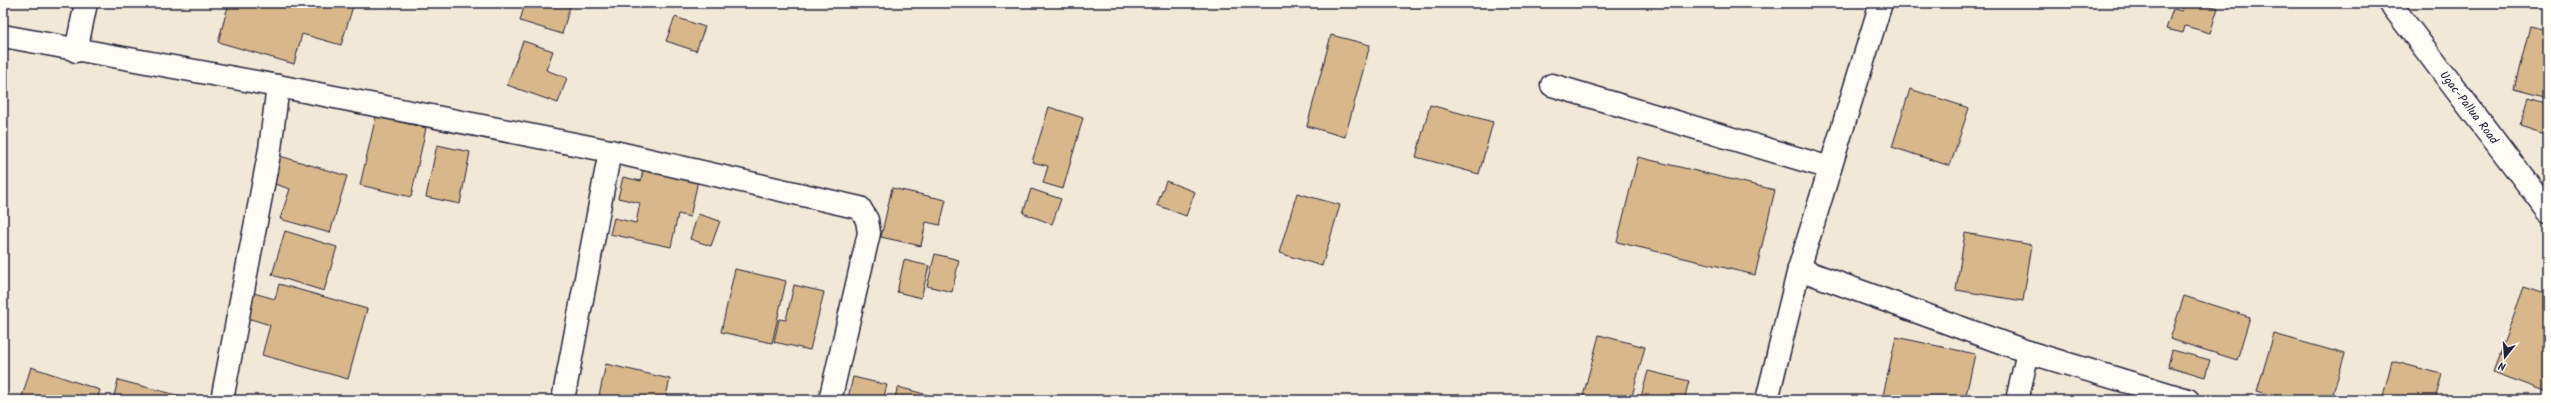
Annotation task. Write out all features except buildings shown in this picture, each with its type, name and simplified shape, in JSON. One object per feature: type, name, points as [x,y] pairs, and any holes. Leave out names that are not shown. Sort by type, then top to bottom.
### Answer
[{"type":"street","points":[[76,51],[86,3]]},
{"type":"street","points":[[1768,400],[1799,269],[1881,3]]},
{"type":"street","name":"Ugac-Pallua Road","points":[[2390,3],[2548,211]]},
{"type":"street","points":[[3,36],[76,51],[278,86],[610,151],[860,208],[867,220],[869,233],[830,400]]},
{"type":"street","points":[[1552,85],[1830,168]]},
{"type":"street","points":[[222,400],[270,149],[278,86]]},
{"type":"street","points":[[562,400],[610,151]]},
{"type":"street","points":[[1799,269],[2028,352],[2188,400]]},
{"type":"street","points":[[2017,400],[2028,352]]}]
